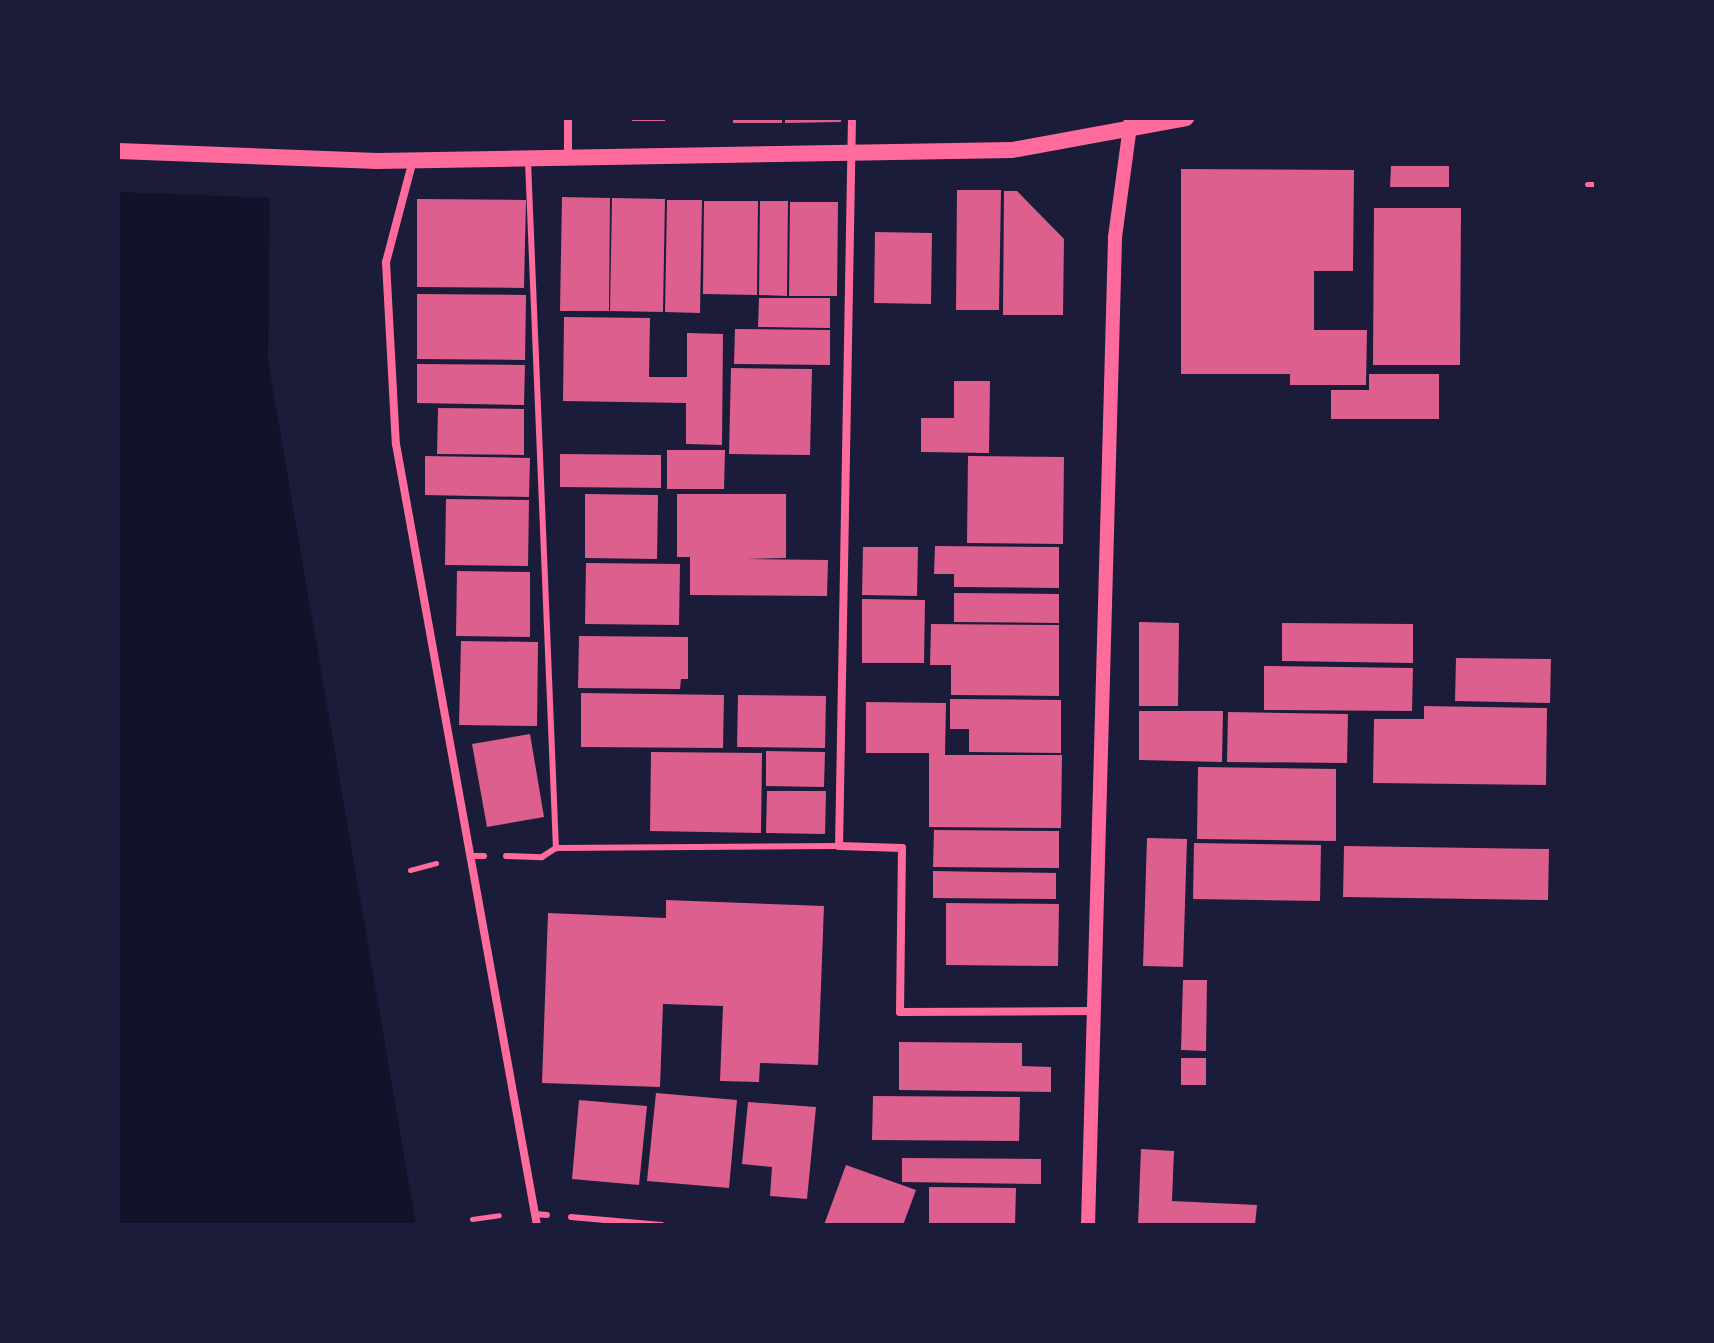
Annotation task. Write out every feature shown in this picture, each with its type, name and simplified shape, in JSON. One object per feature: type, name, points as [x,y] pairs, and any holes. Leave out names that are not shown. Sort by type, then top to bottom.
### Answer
[{"type":"main road","points":[[118,151],[377,161],[1012,150],[1130,123],[1186,118]]},
{"type":"street","points":[[568,118],[568,158]]},
{"type":"street","points":[[852,118],[839,846],[902,848],[900,1012],[1093,1011]]},
{"type":"street","points":[[1088,1225],[1115,237],[1130,123]]},
{"type":"street","points":[[413,160],[386,262],[396,444],[537,1225]]},
{"type":"lane","points":[[528,158],[556,848]]},
{"type":"lane","points":[[506,856],[542,857],[556,848],[839,846]]},
{"type":"lane","points":[[471,856],[484,856]]},
{"type":"lane","points":[[535,1214],[547,1215]]},
{"type":"lane","points":[[571,1217],[662,1225]]},
{"type":"path","points":[[1587,184],[1596,184]]},
{"type":"shaded area","points":[[118,118],[270,189],[268,361],[416,1225],[118,1225]]},
{"type":"pier","points":[[118,118],[269,118],[274,198],[118,192]]},
{"type":"building","points":[[632,118],[665,118],[665,121],[632,121]]},
{"type":"building","points":[[733,118],[782,118],[782,123],[733,123]]},
{"type":"building","points":[[785,118],[841,118],[841,122],[785,123]]},
{"type":"building","points":[[1391,166],[1449,166],[1449,187],[1390,187]]},
{"type":"building","points":[[1181,169],[1354,170],[1353,271],[1314,271],[1314,330],[1367,330],[1366,385],[1290,385],[1290,374],[1181,374]]},
{"type":"building","points":[[957,190],[1001,190],[999,310],[956,310]]},
{"type":"building","points":[[1004,191],[1017,191],[1064,239],[1063,315],[1003,315]]},
{"type":"building","points":[[562,197],[610,198],[609,311],[560,311]]},
{"type":"building","points":[[612,198],[665,199],[663,312],[610,311]]},
{"type":"building","points":[[417,199],[526,200],[524,288],[417,287]]},
{"type":"building","points":[[667,200],[702,200],[700,313],[665,312]]},
{"type":"building","points":[[704,201],[758,201],[757,295],[703,294]]},
{"type":"building","points":[[760,201],[788,201],[787,296],[759,295]]},
{"type":"building","points":[[790,202],[838,202],[837,296],[789,296]]},
{"type":"building","points":[[1374,208],[1461,208],[1460,365],[1373,365]]},
{"type":"building","points":[[875,232],[932,233],[931,304],[874,303]]},
{"type":"building","points":[[417,294],[526,295],[525,360],[417,359]]},
{"type":"building","points":[[759,298],[830,298],[830,328],[758,327]]},
{"type":"building","points":[[564,317],[650,318],[649,377],[687,377],[687,333],[723,334],[722,445],[686,444],[686,403],[563,401]]},
{"type":"building","points":[[735,329],[830,330],[830,365],[734,364]]},
{"type":"building","points":[[417,364],[525,365],[524,405],[417,403]]},
{"type":"building","points":[[731,368],[812,369],[810,455],[729,454]]},
{"type":"building","points":[[1369,374],[1439,374],[1439,419],[1331,419],[1331,390],[1369,390]]},
{"type":"building","points":[[954,381],[990,381],[989,453],[921,452],[921,418],[954,418]]},
{"type":"building","points":[[438,408],[524,409],[524,455],[437,454]]},
{"type":"building","points":[[667,450],[725,450],[724,489],[667,489]]},
{"type":"building","points":[[560,454],[661,455],[661,488],[560,487]]},
{"type":"building","points":[[425,456],[530,458],[529,497],[425,495]]},
{"type":"building","points":[[968,456],[1064,457],[1063,544],[967,543]]},
{"type":"building","points":[[585,494],[658,495],[657,559],[585,558]]},
{"type":"building","points":[[677,494],[786,494],[786,558],[747,559],[828,560],[827,596],[690,595],[690,557],[677,557]]},
{"type":"building","points":[[446,499],[529,500],[528,566],[445,565]]},
{"type":"building","points":[[935,546],[1059,547],[1059,588],[954,587],[954,574],[934,574]]},
{"type":"building","points":[[863,547],[918,547],[917,596],[862,595]]},
{"type":"building","points":[[586,563],[680,564],[679,625],[585,624]]},
{"type":"building","points":[[457,571],[530,572],[530,637],[456,636]]},
{"type":"building","points":[[954,593],[1059,594],[1059,623],[954,622]]},
{"type":"building","points":[[862,599],[925,600],[924,663],[862,663]]},
{"type":"building","points":[[1139,622],[1179,623],[1178,706],[1139,706]]},
{"type":"building","points":[[1282,623],[1413,624],[1413,663],[1282,661]]},
{"type":"building","points":[[931,624],[1059,625],[1059,696],[951,695],[951,665],[930,665]]},
{"type":"building","points":[[579,636],[688,637],[688,679],[681,679],[680,689],[578,688]]},
{"type":"building","points":[[461,641],[538,642],[537,726],[459,725]]},
{"type":"building","points":[[1456,658],[1551,659],[1550,703],[1455,701]]},
{"type":"building","points":[[1264,666],[1413,668],[1412,711],[1264,710]]},
{"type":"building","points":[[581,693],[724,695],[723,748],[581,747]]},
{"type":"building","points":[[738,695],[826,696],[825,748],[737,747]]},
{"type":"building","points":[[950,699],[1061,700],[1061,753],[969,752],[969,729],[950,729]]},
{"type":"building","points":[[866,702],[946,703],[945,755],[1062,755],[1061,828],[929,827],[929,753],[866,753]]},
{"type":"building","points":[[1424,706],[1547,708],[1546,785],[1373,783],[1374,719],[1424,719]]},
{"type":"building","points":[[1139,711],[1223,711],[1222,762],[1139,760]]},
{"type":"building","points":[[1228,712],[1348,714],[1347,763],[1227,762]]},
{"type":"building","points":[[530,734],[544,817],[487,827],[472,744]]},
{"type":"building","points":[[766,751],[825,752],[824,787],[766,786]]},
{"type":"building","points":[[651,752],[762,753],[761,833],[650,831]]},
{"type":"building","points":[[1198,767],[1336,769],[1336,841],[1197,839]]},
{"type":"building","points":[[767,791],[826,791],[825,834],[766,833]]},
{"type":"building","points":[[934,830],[1059,831],[1059,868],[933,867]]},
{"type":"building","points":[[1147,838],[1187,839],[1183,967],[1143,966]]},
{"type":"building","points":[[1194,843],[1321,845],[1320,901],[1193,899]]},
{"type":"building","points":[[1344,846],[1549,849],[1548,900],[1343,897]]},
{"type":"building","points":[[933,871],[1056,873],[1056,899],[933,898]]},
{"type":"building","points":[[666,900],[824,906],[818,1065],[760,1063],[759,1082],[720,1081],[723,1006],[663,1004],[660,1087],[542,1083],[548,913],[666,918]]},
{"type":"building","points":[[946,903],[1059,904],[1058,966],[946,965]]},
{"type":"building","points":[[1183,980],[1207,980],[1206,1051],[1181,1050]]},
{"type":"building","points":[[899,1042],[1022,1043],[1022,1066],[1051,1067],[1051,1092],[899,1090]]},
{"type":"building","points":[[1181,1058],[1206,1058],[1206,1085],[1181,1085]]},
{"type":"building","points":[[656,1093],[737,1100],[729,1188],[647,1181]]},
{"type":"building","points":[[873,1096],[1020,1097],[1019,1141],[872,1140]]},
{"type":"building","points":[[579,1100],[647,1106],[639,1185],[572,1179]]},
{"type":"building","points":[[748,1102],[816,1107],[807,1199],[770,1196],[772,1167],[742,1164]]},
{"type":"building","points":[[1141,1149],[1174,1151],[1172,1201],[1257,1205],[1255,1225],[1138,1225]]},
{"type":"building","points":[[902,1158],[1041,1159],[1041,1184],[902,1182]]},
{"type":"building","points":[[846,1165],[916,1190],[903,1225],[824,1225]]},
{"type":"building","points":[[929,1187],[1016,1188],[1015,1225],[929,1225]]}]
